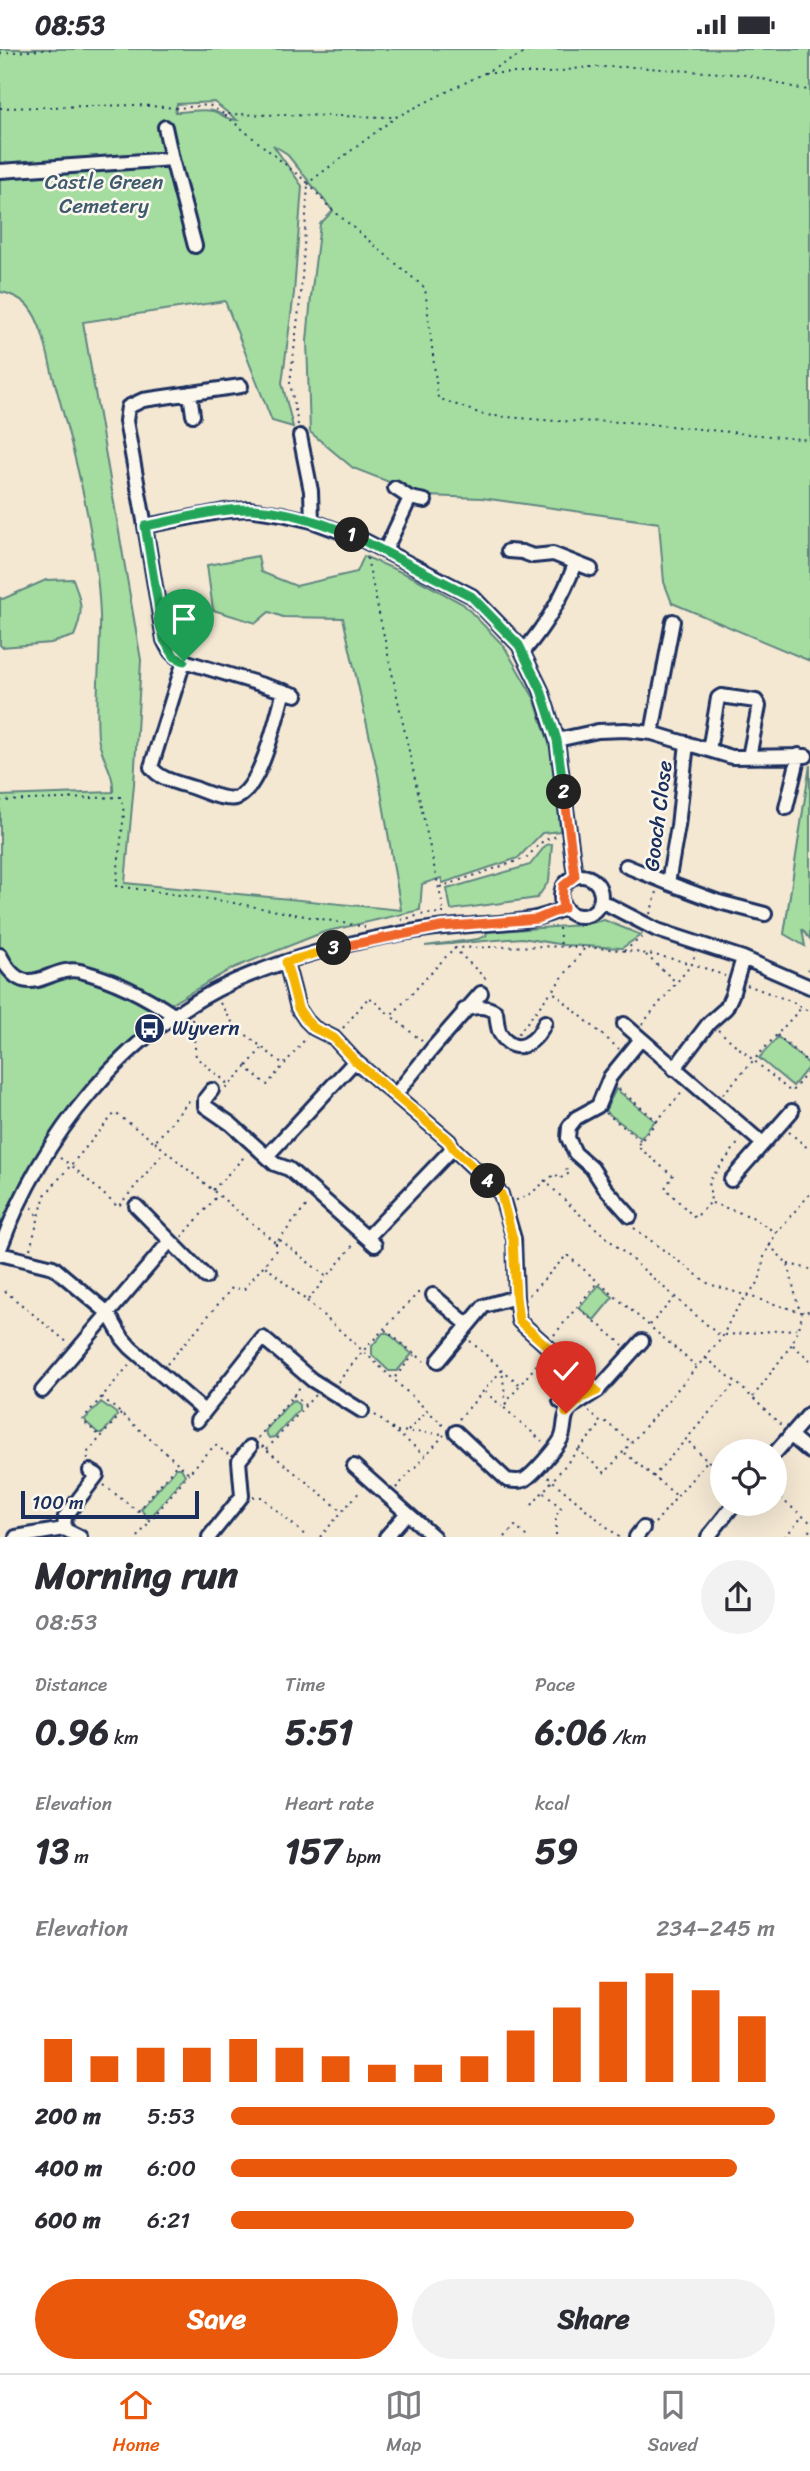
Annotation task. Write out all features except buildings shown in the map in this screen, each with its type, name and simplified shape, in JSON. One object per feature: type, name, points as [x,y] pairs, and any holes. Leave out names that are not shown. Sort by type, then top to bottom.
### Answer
[{"type":"street","points":[[166,127],[195,246]]},
{"type":"street","points":[[0,171],[172,159]]},
{"type":"street","points":[[184,661],[151,767],[156,774],[202,792],[233,799],[243,794],[254,782],[290,693],[184,661],[175,657],[164,640],[125,413],[132,403],[143,400],[241,386]]},
{"type":"street","points":[[190,393],[193,415]]},
{"type":"street","points":[[300,436],[311,491],[312,521]]},
{"type":"street","points":[[394,488],[410,498],[425,501]]},
{"type":"street","points":[[385,551],[410,498]]},
{"type":"street","points":[[145,526],[249,509],[312,521],[363,540],[471,596],[519,645],[541,690],[557,740],[575,876]]},
{"type":"street","points":[[508,551],[522,545],[533,556],[553,554],[591,569]]},
{"type":"street","points":[[523,652],[542,629],[567,586],[575,564]]},
{"type":"street","points":[[652,733],[673,621]]},
{"type":"street","points":[[709,750],[718,698],[721,696],[756,701],[759,706],[749,757]]},
{"type":"street","points":[[557,740],[598,731],[652,733],[732,757],[802,755],[786,808]]},
{"type":"street","name":"Gooch Close","points":[[687,743],[678,826],[664,882],[719,902],[765,914]]},
{"type":"street","points":[[626,866],[664,882]]},
{"type":"street","points":[[575,876],[595,880],[602,892],[598,908],[587,915],[577,915],[564,908],[562,902],[563,886],[575,876]]},
{"type":"street","points":[[601,901],[657,930],[743,958],[810,987]]},
{"type":"street","points":[[362,1411],[308,1377],[262,1338],[201,1416],[123,1339],[108,1313],[53,1267],[0,1251],[10,1222],[73,1112],[127,1055],[174,1016],[214,992],[286,962],[335,947],[441,927],[520,922],[537,919],[564,908]]},
{"type":"street","points":[[0,955],[12,974],[20,978],[44,979],[77,970],[136,991],[174,1016]]},
{"type":"street","points":[[674,1069],[709,1023],[729,1002],[743,958]]},
{"type":"street","points":[[286,962],[298,1008],[314,1028],[334,1038],[355,1061],[449,1141],[501,1194],[513,1239],[519,1321],[597,1391]]},
{"type":"street","points":[[396,1094],[481,993]]},
{"type":"street","points":[[464,1011],[472,1007],[491,1008],[496,1012],[501,1036],[511,1043],[527,1045],[541,1032],[545,1022]]},
{"type":"street","points":[[624,1024],[763,1143]]},
{"type":"street","points":[[631,1216],[575,1153],[568,1138],[569,1127],[576,1118],[598,1106],[609,1080],[638,1036]]},
{"type":"street","points":[[271,1160],[355,1061]]},
{"type":"street","points":[[212,1090],[204,1102],[209,1109],[231,1124],[271,1160],[289,1169],[368,1239],[453,1148]]},
{"type":"street","points":[[731,1180],[792,1111]]},
{"type":"street","points":[[136,1206],[206,1277]]},
{"type":"street","points":[[42,1391],[108,1313],[173,1243]]},
{"type":"street","points":[[433,1295],[465,1329]]},
{"type":"street","points":[[438,1361],[484,1305],[516,1303]]},
{"type":"street","points":[[453,1429],[508,1480],[517,1482],[524,1479],[561,1439],[569,1403],[597,1391],[642,1341]]},
{"type":"street","points":[[787,1439],[810,1413]]},
{"type":"street","points":[[790,1435],[810,1452]]},
{"type":"street","points":[[209,1537],[242,1496],[239,1466],[250,1447]]},
{"type":"street","points":[[354,1466],[434,1537]]},
{"type":"street","points":[[64,1529],[65,1517],[93,1474]]},
{"type":"street","points":[[386,1537],[407,1513]]},
{"type":"street","points":[[708,1537],[725,1516]]},
{"type":"street","points":[[16,1537],[64,1529],[80,1537]]},
{"type":"path","points":[[0,53],[56,49]]},
{"type":"path","points":[[300,436],[290,383],[301,293],[308,183],[396,117],[533,49]]},
{"type":"path","points":[[484,73],[548,73],[588,67],[634,67],[748,75],[804,90],[810,88]]},
{"type":"path","points":[[0,108],[135,105],[178,108],[209,105],[224,114],[308,183],[328,207],[425,288],[438,398],[484,415],[555,421],[629,422],[810,440]]},
{"type":"path","points":[[224,114],[396,117]]},
{"type":"path","points":[[363,540],[444,913],[424,914],[401,920]]},
{"type":"path","points":[[0,801],[121,797],[124,808],[116,886],[223,901],[368,928]]},
{"type":"path","points":[[439,888],[526,858],[544,840],[555,836],[569,838]]},
{"type":"path","points":[[650,914],[664,882]]},
{"type":"path","points":[[559,928],[561,947]]},
{"type":"path","points":[[623,951],[643,936]]},
{"type":"path","points":[[391,1016],[454,948],[561,947],[645,953],[692,964],[733,979]]},
{"type":"path","points":[[454,948],[491,981],[481,993]]},
{"type":"path","points":[[511,1043],[585,949]]},
{"type":"path","points":[[645,953],[677,983]]},
{"type":"path","points":[[638,1036],[692,964],[695,954]]},
{"type":"path","points":[[741,983],[810,1012]]},
{"type":"path","points":[[552,991],[627,1056]]},
{"type":"path","points":[[214,992],[234,1025],[284,1065]]},
{"type":"path","points":[[334,1038],[369,997],[432,1049]]},
{"type":"path","points":[[716,1102],[802,1007]]},
{"type":"path","points":[[192,1018],[196,1057],[226,1082],[228,1088]]},
{"type":"path","points":[[709,1023],[790,1092],[810,1070]]},
{"type":"path","points":[[246,1067],[267,1085],[314,1028]]},
{"type":"path","points":[[776,1034],[810,1064]]},
{"type":"path","points":[[212,1090],[228,1088],[262,1048]]},
{"type":"path","points":[[609,1080],[657,1121]]},
{"type":"path","points":[[691,1083],[637,1146],[673,1176],[665,1188],[695,1218],[711,1202]]},
{"type":"path","points":[[155,1142],[189,1101],[204,1102]]},
{"type":"path","points":[[598,1106],[641,1140]]},
{"type":"path","points":[[27,1260],[45,1195],[115,1113],[155,1142],[276,1243]]},
{"type":"path","points":[[780,1125],[810,1150]]},
{"type":"path","points":[[711,1202],[709,1181],[749,1130]]},
{"type":"path","points":[[212,1191],[255,1146]]},
{"type":"path","points":[[58,1156],[118,1207],[164,1152]]},
{"type":"path","points":[[502,1203],[522,1199],[544,1180],[556,1174],[559,1179],[568,1174],[565,1170],[583,1161]]},
{"type":"path","points":[[544,1180],[674,1298],[723,1337],[797,1329]]},
{"type":"path","points":[[578,1450],[605,1473],[624,1452],[723,1337],[746,1296],[759,1282],[764,1257],[776,1233],[810,1193]]},
{"type":"path","points":[[160,1373],[232,1288],[244,1289],[276,1250],[279,1239],[316,1194]]},
{"type":"path","points":[[173,1243],[218,1195]]},
{"type":"path","points":[[711,1202],[752,1217],[776,1233]]},
{"type":"path","points":[[32,1206],[38,1218]]},
{"type":"path","points":[[631,1216],[626,1223],[709,1284],[804,1313]]},
{"type":"path","points":[[279,1239],[327,1277]]},
{"type":"path","points":[[307,1301],[327,1277],[368,1239]]},
{"type":"path","points":[[769,1245],[788,1264],[798,1306],[804,1313]]},
{"type":"path","points":[[516,1303],[566,1255],[697,1367]]},
{"type":"path","points":[[788,1264],[810,1269]]},
{"type":"path","points":[[264,1265],[449,1430],[453,1429]]},
{"type":"path","points":[[503,1407],[598,1282]]},
{"type":"path","points":[[5,1291],[77,1350]]},
{"type":"path","points":[[267,1450],[306,1406],[326,1389],[418,1293],[433,1295]]},
{"type":"path","points":[[650,1326],[674,1298]]},
{"type":"path","points":[[577,1307],[631,1353]]},
{"type":"path","points":[[752,1397],[792,1344],[804,1313],[810,1310]]},
{"type":"path","points":[[384,1329],[429,1364],[438,1361]]},
{"type":"path","points":[[465,1329],[502,1370],[520,1385]]},
{"type":"path","points":[[792,1344],[810,1360]]},
{"type":"path","points":[[101,1437],[82,1420],[139,1355]]},
{"type":"path","points":[[393,1379],[415,1355]]},
{"type":"path","points":[[705,1357],[736,1382],[790,1435]]},
{"type":"path","points":[[389,1497],[453,1429],[502,1370]]},
{"type":"path","points":[[502,1370],[506,1403]]},
{"type":"path","points":[[308,1377],[256,1441],[342,1511]]},
{"type":"path","points":[[653,1477],[736,1382]]},
{"type":"path","points":[[483,1391],[552,1450]]},
{"type":"path","points":[[293,1395],[306,1406]]},
{"type":"path","points":[[102,1397],[189,1473]]},
{"type":"path","points":[[569,1403],[601,1423],[606,1422],[631,1443]]},
{"type":"path","points":[[407,1431],[427,1410]]},
{"type":"path","points":[[362,1411],[379,1416],[426,1455]]},
{"type":"path","points":[[121,1414],[87,1454],[93,1474],[150,1521]]},
{"type":"path","points":[[532,1505],[601,1423]]},
{"type":"path","points":[[396,1430],[453,1429]]},
{"type":"path","points":[[686,1440],[710,1463]]},
{"type":"path","points":[[138,1537],[215,1445],[239,1466]]},
{"type":"path","points":[[624,1452],[677,1497]]},
{"type":"path","points":[[639,1532],[650,1529],[707,1461]]},
{"type":"path","points":[[138,1512],[178,1463]]},
{"type":"path","points":[[537,1467],[619,1537]]},
{"type":"path","points":[[320,1537],[370,1480]]},
{"type":"path","points":[[543,1492],[561,1508],[556,1516],[556,1537]]},
{"type":"path","points":[[242,1496],[262,1497],[307,1537]]},
{"type":"path","points":[[787,1504],[810,1522]]},
{"type":"path","points":[[785,1537],[802,1517]]},
{"type":"path","points":[[505,1537],[515,1526],[527,1537]]},
{"type":"path","points":[[804,1537],[810,1530]]},
{"type":"green space","name":"Castle Green Cemetery","points":[[0,49],[810,49],[810,661],[672,603],[664,582],[659,523],[482,498],[425,496],[353,468],[310,432],[307,341],[311,297],[320,224],[333,211],[286,153],[273,145],[302,186],[294,293],[282,383],[293,427],[272,421],[225,301],[83,322],[141,660],[125,883],[401,910],[378,774],[343,618],[283,617],[269,612],[256,623],[213,610],[207,565],[258,556],[261,572],[296,586],[357,572],[364,556],[417,579],[463,604],[504,646],[534,698],[549,743],[554,748],[560,831],[542,833],[518,858],[443,883],[441,878],[422,884],[420,910],[324,932],[231,969],[147,1018],[138,1025],[144,1032],[74,1101],[5,1217],[0,1232],[0,796],[113,792],[113,785],[98,737],[100,615],[94,555],[83,494],[41,330],[28,306],[11,295],[0,292]],"holes":[[[214,102],[237,120],[212,111],[175,112],[177,104]]]},
{"type":"green space","points":[[73,579],[81,607],[74,636],[51,643],[0,645],[0,598],[46,580]]},
{"type":"green space","points":[[810,765],[810,939],[802,929],[805,946],[784,934]]},
{"type":"green space","points":[[552,844],[549,881],[537,898],[451,910],[447,889],[530,865],[546,845]]},
{"type":"green space","points":[[604,920],[641,935],[622,948],[564,945],[522,938],[425,946],[478,939],[486,936],[487,932],[580,925]]},
{"type":"green space","points":[[778,1037],[810,1065],[793,1086],[759,1058]]},
{"type":"green space","points":[[616,1089],[655,1121],[641,1138],[605,1111]]},
{"type":"green space","points":[[599,1285],[613,1297],[594,1320],[579,1308]]},
{"type":"green space","points":[[383,1333],[388,1333],[412,1354],[397,1371],[389,1371],[372,1355],[372,1346]]},
{"type":"green space","points":[[294,1400],[299,1405],[299,1410],[275,1437],[269,1438],[265,1431]]},
{"type":"green space","points":[[101,1402],[117,1416],[103,1433],[98,1433],[85,1419]]},
{"type":"green space","points":[[176,1468],[181,1468],[185,1475],[152,1516],[147,1518],[141,1509]]},
{"type":"place","name":"Wyvern","points":[[149,1028]]},
{"type":"route","points":[[184,661],[168,650],[164,640],[145,526],[249,509],[312,521],[370,543],[471,596],[519,645],[541,690],[557,740],[575,876],[563,886],[561,893],[564,908],[537,919],[441,927],[335,947],[286,962],[298,1008],[306,1020],[314,1028],[334,1038],[355,1061],[449,1141],[501,1194],[513,1239],[519,1321],[597,1391],[582,1398],[566,1413]]}]
